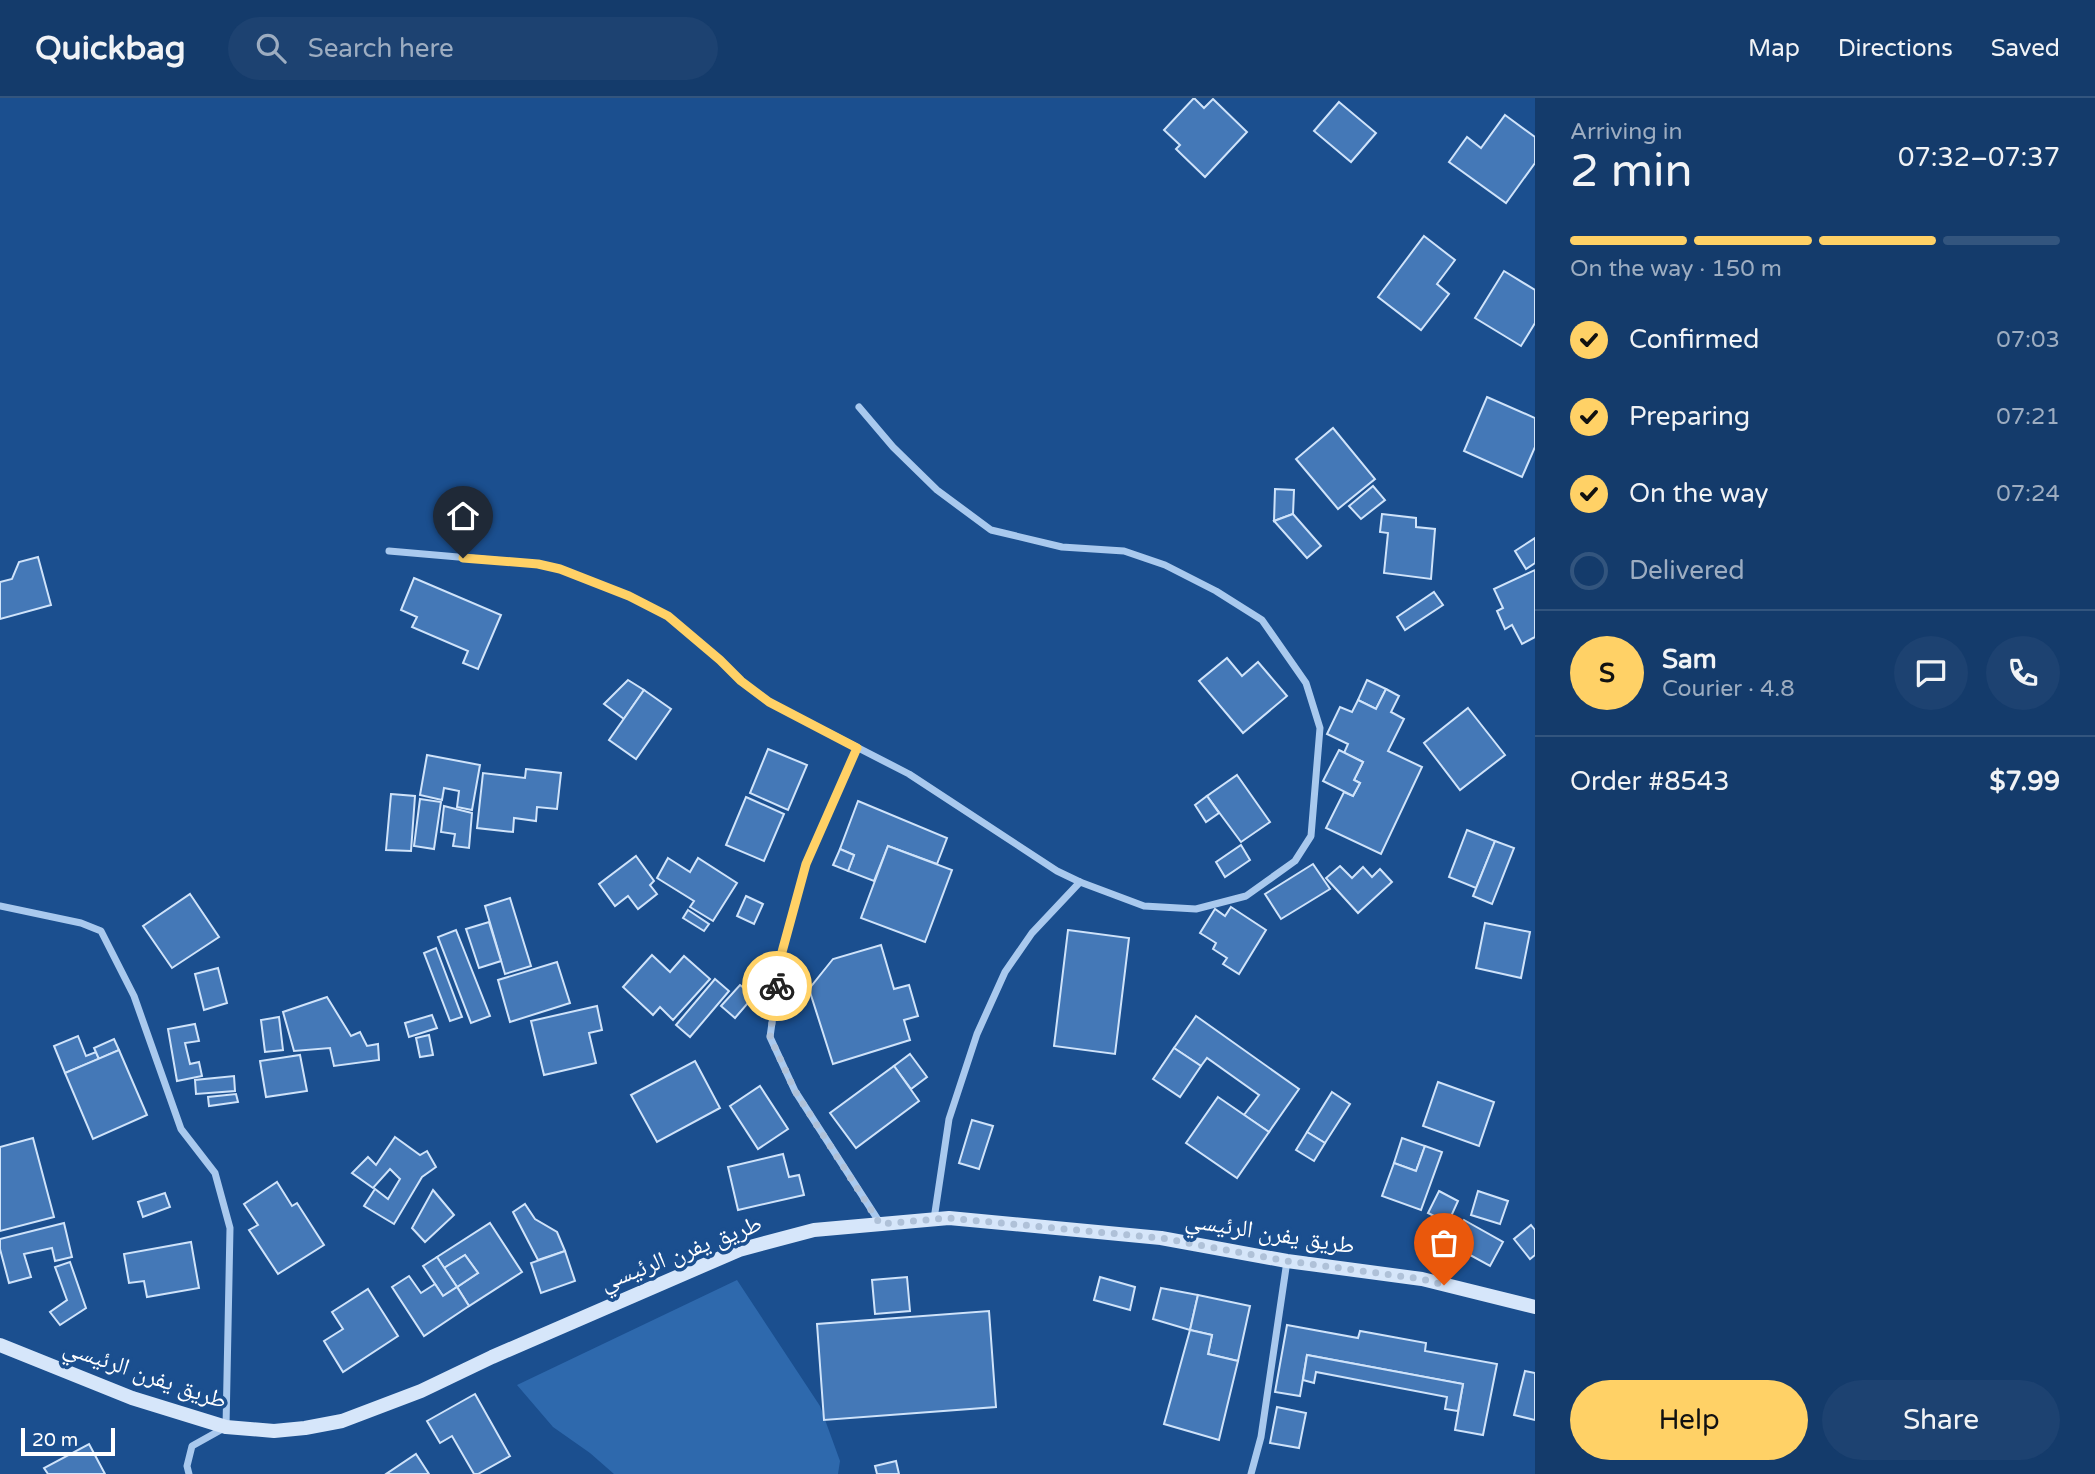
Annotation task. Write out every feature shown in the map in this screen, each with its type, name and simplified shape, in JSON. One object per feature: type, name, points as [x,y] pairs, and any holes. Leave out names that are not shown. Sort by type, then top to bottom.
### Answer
[{"type":"main road","name":"طريق يفرن الرئيسي","points":[[0,1345],[132,1398],[226,1427],[274,1430],[342,1422],[421,1391],[492,1357],[739,1250],[814,1230],[948,1218],[1161,1238],[1287,1261],[1422,1279],[1535,1307]]},
{"type":"street","points":[[389,551],[538,564],[560,569],[629,596],[668,616],[741,681],[769,702],[909,774],[1058,871],[1144,906],[1196,909],[1246,897],[1295,862],[1311,836],[1320,728],[1306,683],[1262,620],[1216,591],[1165,565],[1124,551],[1062,547],[990,530],[937,490],[893,447],[859,407]]},
{"type":"street","points":[[857,748],[806,864],[782,952],[770,1037],[795,1091],[880,1224]]},
{"type":"street","points":[[934,1219],[949,1119],[977,1034],[1005,972],[1032,933],[1080,882]]},
{"type":"street","points":[[0,906],[81,923],[101,931],[134,996],[181,1129],[215,1173],[230,1228],[226,1427],[192,1446],[187,1466],[189,1474]]},
{"type":"street","points":[[1251,1474],[1261,1437],[1287,1261]]},
{"type":"shaded area","points":[[737,1280],[820,1406],[840,1461],[838,1474],[614,1474],[553,1427],[517,1385]]},
{"type":"building","points":[[1194,98],[1204,108],[1213,99],[1247,132],[1205,177],[1176,149],[1180,145],[1164,130]]},
{"type":"building","points":[[1339,102],[1376,133],[1351,162],[1314,131]]},
{"type":"building","points":[[1505,115],[1535,137],[1535,163],[1506,203],[1449,162],[1467,137],[1481,148]]},
{"type":"building","points":[[1424,236],[1455,260],[1437,284],[1449,294],[1421,330],[1378,297]]},
{"type":"building","points":[[1504,271],[1535,290],[1535,323],[1521,346],[1475,318]]},
{"type":"building","points":[[1487,397],[1535,418],[1535,447],[1522,477],[1464,451]]},
{"type":"building","points":[[1333,428],[1375,479],[1338,509],[1296,459]]},
{"type":"building","points":[[1373,486],[1385,500],[1361,519],[1349,506]]},
{"type":"building","points":[[1275,489],[1294,490],[1293,514],[1274,521]]},
{"type":"building","points":[[1293,514],[1321,546],[1307,558],[1274,521]]},
{"type":"building","points":[[1382,514],[1416,518],[1416,527],[1435,529],[1431,579],[1384,573],[1388,533],[1380,532]]},
{"type":"building","points":[[1535,538],[1535,563],[1526,569],[1515,551]]},
{"type":"building","points":[[38,557],[51,605],[0,619],[0,582],[12,579],[19,562]]},
{"type":"building","points":[[1535,570],[1535,637],[1522,644],[1512,625],[1505,629],[1497,611],[1503,608],[1494,589]]},
{"type":"building","points":[[414,578],[501,615],[478,669],[463,663],[468,651],[412,627],[417,617],[401,610]]},
{"type":"building","points":[[1434,592],[1443,605],[1405,630],[1397,617]]},
{"type":"building","points":[[1227,658],[1242,676],[1258,662],[1287,696],[1243,733],[1199,681]]},
{"type":"building","points":[[628,680],[644,690],[624,719],[604,704]]},
{"type":"building","points":[[1367,680],[1386,689],[1376,709],[1358,700]]},
{"type":"building","points":[[1386,689],[1399,696],[1391,712],[1404,719],[1388,751],[1422,767],[1381,854],[1326,828],[1344,792],[1353,796],[1360,783],[1354,780],[1363,762],[1344,753],[1348,744],[1327,734],[1340,707],[1352,712],[1358,700],[1376,709]]},
{"type":"building","points":[[644,690],[671,709],[636,759],[609,740]]},
{"type":"building","points":[[1468,708],[1505,755],[1460,790],[1424,743]]},
{"type":"building","points":[[768,749],[807,765],[788,810],[750,793]]},
{"type":"building","points":[[1339,750],[1363,762],[1354,780],[1360,783],[1353,796],[1323,781]]},
{"type":"building","points":[[427,755],[480,765],[472,810],[457,807],[459,791],[444,788],[442,800],[420,795]]},
{"type":"building","points":[[526,769],[561,773],[557,809],[537,807],[536,821],[514,818],[513,832],[477,828],[483,773],[525,778]]},
{"type":"building","points":[[1237,775],[1270,822],[1241,842],[1207,796]]},
{"type":"building","points":[[391,794],[415,796],[411,851],[386,850]]},
{"type":"building","points":[[1207,796],[1219,813],[1206,822],[1195,805]]},
{"type":"building","points":[[746,797],[784,814],[764,861],[726,845]]},
{"type":"building","points":[[420,799],[441,802],[434,849],[414,846]]},
{"type":"building","points":[[858,801],[947,838],[937,864],[888,846],[874,881],[848,871],[854,855],[840,849]]},
{"type":"building","points":[[444,806],[472,813],[469,848],[453,846],[455,834],[441,832]]},
{"type":"building","points":[[1467,830],[1495,841],[1476,888],[1449,877]]},
{"type":"building","points":[[1495,841],[1514,848],[1492,904],[1473,896]]},
{"type":"building","points":[[1241,845],[1250,860],[1225,877],[1216,862]]},
{"type":"building","points":[[888,846],[952,870],[925,942],[861,918]]},
{"type":"building","points":[[840,849],[854,855],[848,871],[833,865]]},
{"type":"building","points":[[636,856],[654,881],[650,885],[657,894],[638,909],[628,896],[615,906],[599,884]]},
{"type":"building","points":[[668,858],[690,872],[698,858],[737,883],[713,921],[690,907],[694,901],[657,878]]},
{"type":"building","points":[[1313,864],[1330,889],[1281,919],[1265,894]]},
{"type":"building","points":[[1340,866],[1352,878],[1363,867],[1372,877],[1380,869],[1392,882],[1358,913],[1326,878]]},
{"type":"building","points":[[190,894],[219,937],[172,968],[143,926]]},
{"type":"building","points":[[746,896],[763,904],[754,924],[737,916]]},
{"type":"building","points":[[510,898],[531,966],[505,974],[485,906]]},
{"type":"building","points":[[1231,907],[1266,930],[1239,974],[1223,964],[1227,958],[1213,949],[1216,943],[1200,933],[1215,909],[1225,916]]},
{"type":"building","points":[[688,910],[709,924],[704,931],[683,918]]},
{"type":"building","points":[[489,922],[501,961],[479,968],[466,929]]},
{"type":"building","points":[[1485,923],[1530,932],[1521,978],[1476,968]]},
{"type":"building","points":[[456,930],[490,1016],[471,1023],[438,937]]},
{"type":"building","points":[[1068,930],[1129,938],[1115,1054],[1054,1046]]},
{"type":"building","points":[[881,945],[894,989],[909,985],[918,1016],[904,1020],[910,1040],[833,1064],[809,989],[833,959]]},
{"type":"building","points":[[436,948],[462,1017],[450,1021],[424,953]]},
{"type":"building","points":[[652,955],[670,972],[684,956],[710,979],[673,1020],[660,1007],[653,1015],[623,987]]},
{"type":"building","points":[[557,962],[570,1003],[510,1022],[498,980]]},
{"type":"building","points":[[218,968],[227,1003],[204,1010],[195,974]]},
{"type":"building","points":[[715,979],[729,991],[690,1037],[676,1025]]},
{"type":"building","points":[[740,985],[754,996],[735,1018],[721,1006]]},
{"type":"building","points":[[327,997],[351,1036],[360,1032],[367,1046],[378,1044],[379,1060],[334,1066],[330,1048],[294,1051],[283,1012]]},
{"type":"building","points":[[597,1006],[602,1030],[589,1033],[596,1063],[544,1075],[531,1021]]},
{"type":"building","points":[[432,1015],[437,1028],[409,1037],[405,1023]]},
{"type":"building","points":[[1196,1016],[1299,1089],[1269,1132],[1244,1115],[1259,1095],[1207,1058],[1201,1066],[1174,1048]]},
{"type":"building","points":[[279,1017],[283,1050],[265,1052],[261,1020]]},
{"type":"building","points":[[195,1024],[199,1041],[185,1043],[190,1064],[199,1062],[202,1076],[177,1081],[168,1029]]},
{"type":"building","points":[[429,1035],[433,1055],[420,1057],[416,1038]]},
{"type":"building","points":[[78,1036],[86,1056],[96,1052],[99,1059],[65,1073],[54,1046]]},
{"type":"building","points":[[114,1039],[119,1050],[99,1059],[94,1048]]},
{"type":"building","points":[[1174,1048],[1201,1066],[1180,1097],[1153,1079]]},
{"type":"building","points":[[119,1050],[147,1115],[93,1139],[65,1073]]},
{"type":"building","points":[[910,1054],[927,1077],[911,1089],[894,1066]]},
{"type":"building","points":[[300,1055],[307,1091],[266,1097],[260,1061]]},
{"type":"building","points":[[695,1061],[720,1108],[657,1142],[631,1095]]},
{"type":"building","points":[[894,1066],[919,1101],[856,1148],[830,1113]]},
{"type":"building","points":[[234,1076],[235,1091],[196,1094],[195,1080]]},
{"type":"building","points":[[1438,1082],[1494,1102],[1479,1146],[1423,1126]]},
{"type":"building","points":[[760,1086],[788,1129],[758,1149],[730,1106]]},
{"type":"building","points":[[1332,1092],[1350,1104],[1325,1143],[1307,1132]]},
{"type":"building","points":[[236,1094],[238,1102],[209,1106],[208,1097]]},
{"type":"building","points":[[1218,1097],[1269,1132],[1237,1178],[1186,1143]]},
{"type":"building","points":[[972,1120],[993,1126],[979,1169],[959,1163]]},
{"type":"building","points":[[1307,1132],[1325,1143],[1314,1161],[1296,1150]]},
{"type":"building","points":[[395,1137],[420,1155],[427,1151],[436,1167],[422,1177],[394,1224],[364,1206],[375,1189],[388,1199],[400,1179],[390,1169],[373,1188],[352,1173],[368,1157],[376,1165]]},
{"type":"building","points":[[33,1138],[54,1217],[0,1231],[0,1147]]},
{"type":"building","points":[[1402,1138],[1425,1146],[1416,1171],[1394,1163]]},
{"type":"building","points":[[1425,1146],[1442,1152],[1421,1210],[1382,1196],[1394,1163],[1416,1171]]},
{"type":"building","points":[[783,1154],[789,1177],[799,1175],[804,1195],[738,1210],[728,1167]]},
{"type":"building","points":[[277,1182],[292,1206],[297,1203],[324,1245],[278,1274],[249,1230],[258,1225],[244,1204]]},
{"type":"building","points":[[433,1190],[454,1215],[425,1242],[412,1228]]},
{"type":"building","points":[[1439,1191],[1458,1201],[1448,1223],[1428,1213]]},
{"type":"building","points":[[1478,1191],[1508,1201],[1500,1224],[1471,1215]]},
{"type":"building","points":[[165,1193],[170,1207],[143,1217],[138,1202]]},
{"type":"building","points":[[525,1204],[535,1219],[557,1232],[565,1251],[538,1260],[513,1212]]},
{"type":"building","points":[[1464,1220],[1503,1242],[1490,1266],[1450,1244]]},
{"type":"building","points":[[64,1223],[72,1257],[55,1261],[52,1248],[24,1254],[31,1277],[9,1283],[0,1239]]},
{"type":"building","points":[[490,1223],[522,1272],[469,1306],[457,1287],[478,1273],[465,1255],[444,1268],[437,1257]]},
{"type":"building","points":[[1531,1225],[1535,1230],[1535,1255],[1530,1259],[1514,1239]]},
{"type":"building","points":[[191,1242],[199,1288],[147,1297],[144,1281],[129,1283],[124,1254]]},
{"type":"building","points":[[565,1251],[575,1281],[541,1293],[531,1263]]},
{"type":"building","points":[[465,1255],[478,1273],[457,1287],[444,1268]]},
{"type":"building","points":[[437,1257],[457,1287],[443,1296],[423,1266]]},
{"type":"building","points":[[70,1262],[86,1308],[60,1325],[50,1312],[67,1300],[55,1267]]},
{"type":"building","points":[[409,1276],[421,1293],[435,1284],[443,1296],[457,1287],[469,1306],[424,1336],[392,1287]]},
{"type":"building","points":[[907,1277],[910,1311],[875,1314],[872,1280]]},
{"type":"building","points":[[1100,1277],[1135,1287],[1130,1310],[1094,1300]]},
{"type":"building","points":[[1161,1288],[1198,1295],[1190,1330],[1153,1319]]},
{"type":"building","points":[[368,1289],[398,1336],[343,1372],[324,1341],[343,1329],[332,1312]]},
{"type":"building","points":[[1198,1295],[1250,1306],[1238,1361],[1208,1354],[1212,1335],[1190,1330]]},
{"type":"building","points":[[989,1311],[996,1407],[824,1420],[817,1324]]},
{"type":"building","points":[[1287,1325],[1358,1338],[1360,1331],[1426,1343],[1425,1351],[1497,1364],[1483,1435],[1455,1430],[1463,1384],[1307,1355],[1300,1396],[1275,1392]]},
{"type":"building","points":[[1190,1330],[1212,1335],[1208,1354],[1238,1361],[1219,1440],[1164,1424]]},
{"type":"building","points":[[1307,1355],[1463,1384],[1458,1411],[1445,1409],[1447,1397],[1316,1372],[1314,1383],[1303,1380]]},
{"type":"building","points":[[1525,1371],[1535,1373],[1535,1420],[1514,1415]]},
{"type":"building","points":[[475,1394],[510,1456],[478,1474],[474,1474],[452,1436],[440,1443],[427,1421]]},
{"type":"building","points":[[1277,1407],[1306,1413],[1299,1448],[1270,1443]]},
{"type":"building","points":[[89,1444],[105,1474],[48,1474],[44,1468]]},
{"type":"building","points":[[416,1454],[429,1474],[386,1474]]},
{"type":"building","points":[[896,1461],[899,1474],[877,1474],[875,1466]]},
{"type":"way so far","points":[[777,986],[770,1037],[795,1091],[880,1224],[948,1218],[1161,1238],[1287,1261],[1422,1279],[1444,1285]]},
{"type":"route","points":[[463,558],[538,564],[560,569],[629,596],[668,616],[741,681],[769,702],[857,748],[806,864],[782,952],[777,986]]}]
